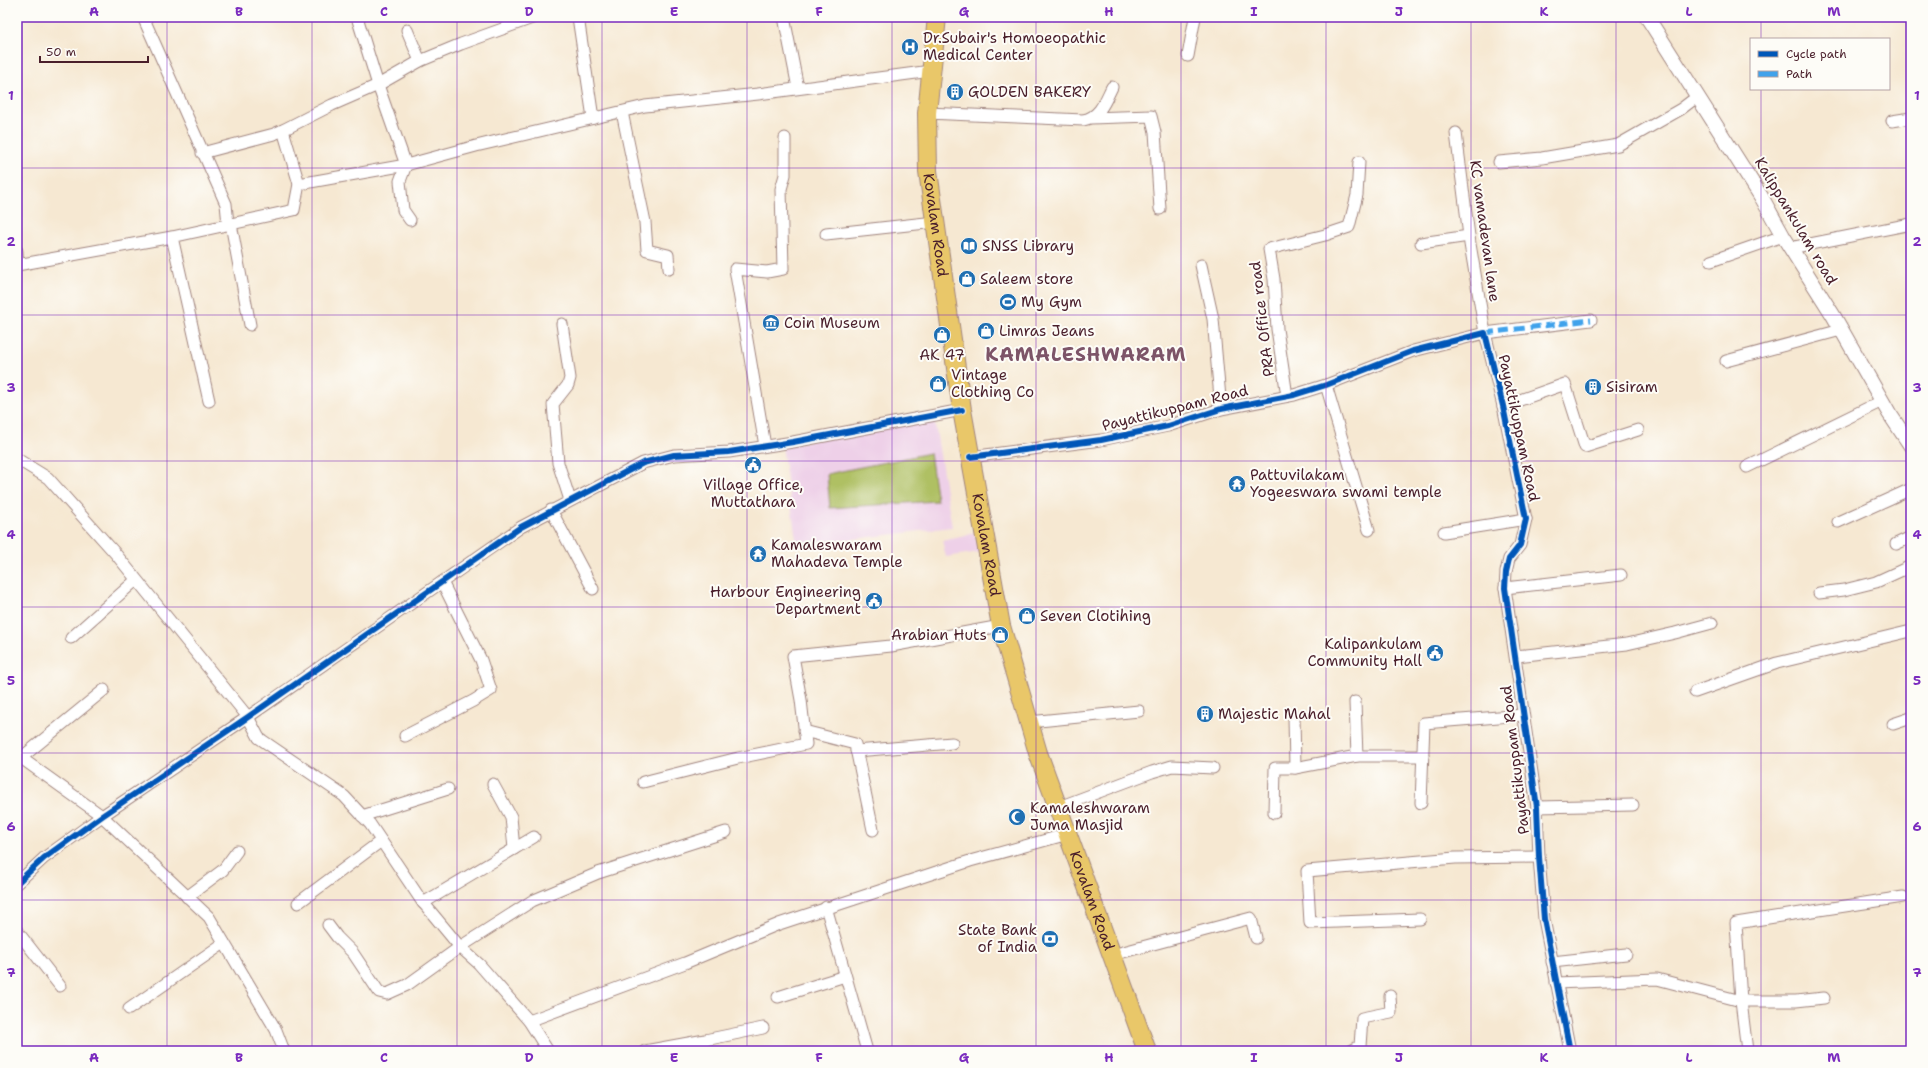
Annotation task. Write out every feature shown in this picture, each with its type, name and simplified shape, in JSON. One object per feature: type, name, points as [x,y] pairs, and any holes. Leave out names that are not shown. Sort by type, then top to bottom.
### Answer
[{"type":"main road","name":"Kovalam Road","points":[[937,17],[927,113],[928,171],[962,410],[1001,626],[1038,752],[1148,1051]]},
{"type":"street","points":[[143,17],[202,153],[226,204],[250,325]]},
{"type":"street","points":[[357,17],[378,85],[406,164],[400,181],[403,210],[410,220]]},
{"type":"street","points":[[202,153],[274,134],[332,105],[378,85],[420,61],[460,44],[535,17]]},
{"type":"street","points":[[578,17],[593,118]]},
{"type":"street","points":[[784,17],[798,88]]},
{"type":"street","points":[[1188,56],[1195,17]]},
{"type":"street","name":"Kalippankulam road","points":[[1647,17],[1762,198],[1790,248],[1841,330],[1882,401],[1911,446]]},
{"type":"street","points":[[407,30],[420,61]]},
{"type":"street","points":[[299,184],[406,164],[644,106],[931,71]]},
{"type":"street","points":[[1091,118],[1099,111],[1112,86]]},
{"type":"street","points":[[1499,162],[1542,158],[1618,145],[1681,109],[1698,96]]},
{"type":"street","points":[[622,112],[645,222],[647,250],[668,255],[669,269]]},
{"type":"street","points":[[927,113],[1083,120],[1091,118],[1151,116],[1155,132],[1160,209]]},
{"type":"street","points":[[1892,120],[1911,118]]},
{"type":"street","points":[[17,251],[18,265],[172,237],[294,210],[299,184],[283,130]]},
{"type":"street","name":"KC vamadevan lane","points":[[1456,133],[1469,236],[1485,333]]},
{"type":"street","points":[[765,446],[735,269],[767,272],[783,269],[781,189],[784,174],[785,138]]},
{"type":"street","name":"PRA Office road","points":[[1287,396],[1277,329],[1274,279],[1269,248],[1325,235],[1349,227],[1357,195],[1359,162]]},
{"type":"street","points":[[826,234],[935,222]]},
{"type":"street","points":[[1790,248],[1911,224]]},
{"type":"street","points":[[1421,243],[1469,236]]},
{"type":"street","points":[[1711,261],[1783,236]]},
{"type":"street","points":[[172,237],[209,401]]},
{"type":"street","points":[[1201,265],[1213,319],[1221,409]]},
{"type":"street","points":[[1485,333],[1591,320]]},
{"type":"street","points":[[562,324],[570,378],[568,385],[553,404],[558,463],[570,500]]},
{"type":"street","points":[[1726,361],[1841,330]]},
{"type":"street","name":"Payattikuppam Road","points":[[970,457],[1101,440],[1168,426],[1221,409],[1287,396],[1326,385],[1413,351],[1485,333],[1503,406],[1526,519],[1520,545],[1509,559],[1505,588],[1537,808],[1544,919],[1570,1051]]},
{"type":"street","points":[[1503,406],[1565,384],[1585,447],[1638,430]]},
{"type":"street","points":[[1326,385],[1369,530]]},
{"type":"street","points":[[1747,467],[1882,401]]},
{"type":"street","points":[[17,883],[44,858],[102,816],[248,717],[521,527],[643,463],[674,455],[729,452],[962,410]]},
{"type":"street","points":[[17,459],[48,478],[136,580],[248,717],[259,738],[344,796],[362,816],[381,841],[423,903],[460,947],[479,964],[529,1021],[548,1051]]},
{"type":"street","points":[[1838,522],[1911,489]]},
{"type":"street","points":[[551,510],[593,589]]},
{"type":"street","points":[[1444,532],[1526,519]]},
{"type":"street","points":[[1896,544],[1911,537]]},
{"type":"street","points":[[1819,593],[1844,590],[1876,582],[1911,566]]},
{"type":"street","points":[[1505,588],[1621,575]]},
{"type":"street","points":[[71,638],[136,580]]},
{"type":"street","points":[[405,736],[473,701],[491,690],[481,660],[442,582]]},
{"type":"street","points":[[1516,656],[1627,644],[1712,623]]},
{"type":"street","points":[[643,782],[738,758],[806,744],[793,656],[891,646],[1001,626]]},
{"type":"street","points":[[1695,692],[1777,663],[1911,631]]},
{"type":"street","points":[[104,690],[19,756],[102,816],[209,917],[276,1030],[282,1051]]},
{"type":"street","points":[[1355,702],[1357,756]]},
{"type":"street","points":[[1029,722],[1139,711]]},
{"type":"street","points":[[1421,802],[1424,723],[1523,715]]},
{"type":"street","points":[[1294,716],[1295,768]]},
{"type":"street","points":[[1893,724],[1911,718]]},
{"type":"street","points":[[804,731],[855,744],[873,830]]},
{"type":"street","points":[[856,751],[952,743]]},
{"type":"street","points":[[1274,813],[1275,768],[1295,768],[1357,756],[1422,756]]},
{"type":"street","points":[[1058,808],[1152,772],[1172,766],[1213,768]]},
{"type":"street","points":[[493,784],[510,816],[514,849]]},
{"type":"street","points":[[362,816],[448,789]]},
{"type":"street","points":[[1537,808],[1633,805]]},
{"type":"street","points":[[328,925],[364,968],[379,992],[387,994],[407,985],[460,947],[532,902],[598,873],[726,832]]},
{"type":"street","points":[[529,1021],[685,963],[779,924],[826,907],[970,861],[1068,834]]},
{"type":"street","points":[[423,903],[534,837]]},
{"type":"street","points":[[298,903],[381,841]]},
{"type":"street","points":[[187,897],[223,870],[237,851]]},
{"type":"street","points":[[1420,919],[1310,923],[1307,870],[1455,858],[1539,857]]},
{"type":"street","points":[[1747,1051],[1741,1001],[1736,923],[1904,897]]},
{"type":"street","points":[[826,907],[867,1051]]},
{"type":"street","points":[[1112,955],[1251,918],[1256,938]]},
{"type":"street","points":[[17,931],[60,986]]},
{"type":"street","points":[[129,1009],[224,943]]},
{"type":"street","points":[[1552,962],[1626,954]]},
{"type":"street","points":[[778,997],[845,976]]},
{"type":"street","points":[[1556,983],[1657,978],[1741,1001],[1796,1001],[1824,998]]},
{"type":"street","points":[[1351,1051],[1360,1046],[1362,1018],[1391,1012],[1390,996]]},
{"type":"street","points":[[645,1051],[763,1028]]},
{"type":"shaded area","points":[[934,418],[952,527],[797,546],[782,446]]},
{"type":"shaded area","points":[[975,533],[979,552],[946,557],[942,540]]},
{"type":"green space","points":[[930,453],[937,501],[830,508],[827,474]]},
{"type":"marked path","points":[[1485,333],[1591,320]]},
{"type":"cycle path","points":[[970,457],[1101,440],[1168,426],[1221,409],[1294,395],[1326,385],[1413,351],[1485,333],[1503,406],[1526,519],[1520,545],[1509,559],[1505,588],[1537,807],[1544,919],[1570,1051]]},
{"type":"cycle path","points":[[17,883],[44,858],[102,816],[248,717],[521,527],[643,463],[674,455],[729,452],[793,442],[962,410]]},
{"type":"place","name":"Dr.Subair's Homoeopathic Medical Center","points":[[910,47]]},
{"type":"place","name":"GOLDEN BAKERY","points":[[955,92]]},
{"type":"place","name":"SNSS Library","points":[[969,246]]},
{"type":"place","name":"Saleem store","points":[[967,279]]},
{"type":"place","name":"My Gym","points":[[1008,302]]},
{"type":"place","name":"Coin Museum","points":[[771,323]]},
{"type":"place","name":"Limras Jeans","points":[[986,331]]},
{"type":"place","name":"AK 47","points":[[942,335]]},
{"type":"place","name":"Vintage Clothing Co","points":[[938,384]]},
{"type":"place","name":"Sisiram","points":[[1593,387]]},
{"type":"place","name":"Village Office, Muttathara","points":[[753,465]]},
{"type":"place","name":"Pattuvilakam Yogeeswara swami temple","points":[[1237,484]]},
{"type":"place","name":"Kamaleswaram Mahadeva Temple","points":[[758,554]]},
{"type":"place","name":"Harbour Engineering Department","points":[[874,601]]},
{"type":"place","name":"Seven Clotihing","points":[[1027,616]]},
{"type":"place","name":"Arabian Huts","points":[[1000,635]]},
{"type":"place","name":"Kalipankulam Community Hall","points":[[1435,653]]},
{"type":"place","name":"Majestic Mahal","points":[[1205,714]]},
{"type":"place","name":"Kamaleshwaram Juma Masjid","points":[[1017,817]]},
{"type":"place","name":"State Bank of India","points":[[1050,939]]},
{"type":"district","name":"KAMALESHWARAM","points":[[1086,354]]}]
